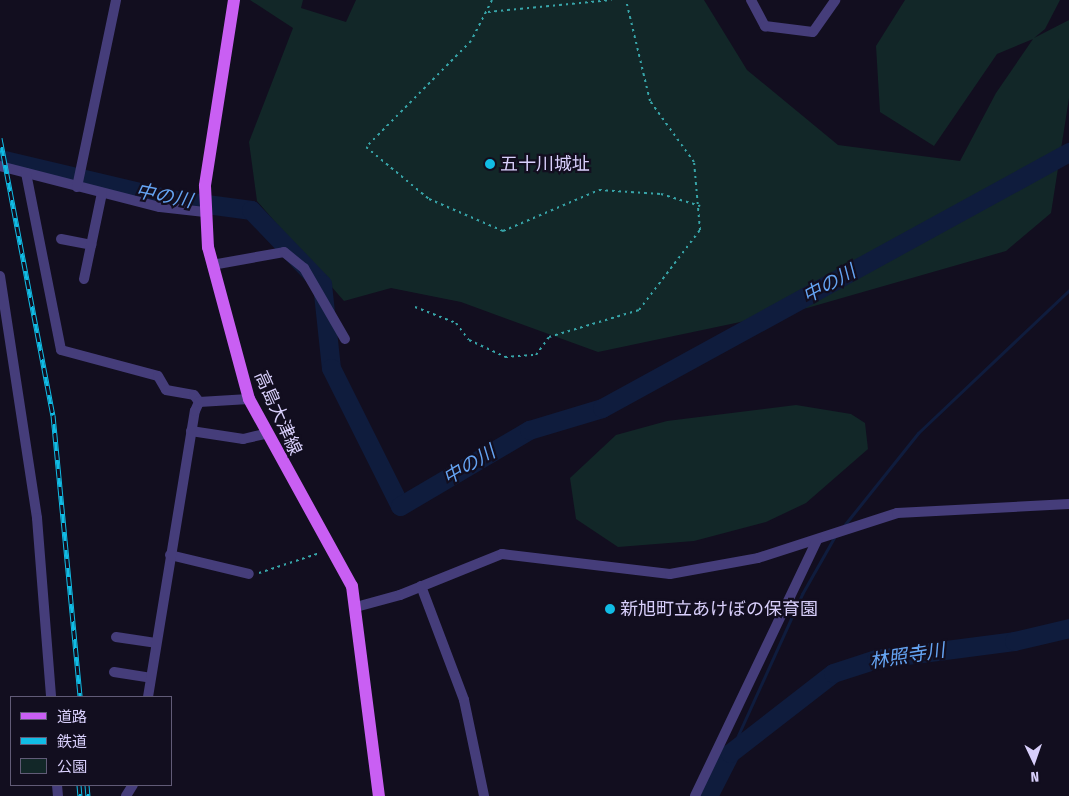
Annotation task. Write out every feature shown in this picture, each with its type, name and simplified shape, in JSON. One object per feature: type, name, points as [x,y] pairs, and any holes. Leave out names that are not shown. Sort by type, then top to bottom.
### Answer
[{"type":"main road","name":"高島大津線","points":[[234,0],[205,207],[212,265],[249,399],[265,434],[345,568],[356,607],[379,796]]},
{"type":"street","points":[[77,187],[116,0]]},
{"type":"street","points":[[751,0],[766,26],[814,32],[835,0]]},
{"type":"street","points":[[0,166],[160,207],[205,207]]},
{"type":"street","points":[[26,173],[61,350],[158,376],[166,390],[194,395],[199,402]]},
{"type":"street","points":[[84,279],[102,193]]},
{"type":"street","points":[[61,239],[91,245]]},
{"type":"street","points":[[212,265],[284,252],[304,268],[345,339]]},
{"type":"street","points":[[0,276],[37,518],[51,696]]},
{"type":"street","points":[[199,402],[249,399]]},
{"type":"street","points":[[148,696],[191,431],[199,402]]},
{"type":"street","points":[[191,431],[243,439],[265,434]]},
{"type":"street","points":[[356,607],[421,586],[502,554],[670,574],[758,558],[897,513],[1069,504]]},
{"type":"street","points":[[695,796],[817,540]]},
{"type":"street","points":[[170,555],[249,574]]},
{"type":"street","points":[[421,586],[464,700],[484,796]]},
{"type":"street","points":[[116,636],[156,644]]},
{"type":"street","points":[[114,672],[150,678]]},
{"type":"path","points":[[492,0],[488,12],[450,65],[366,147],[390,169],[441,206],[503,232],[600,190],[661,194],[700,206]]},
{"type":"path","points":[[488,12],[611,0]]},
{"type":"path","points":[[415,307],[456,323],[468,340],[505,357],[536,355],[549,337],[639,310],[700,230],[700,206],[694,162],[650,101],[626,0]]},
{"type":"path","points":[[249,574],[291,565],[332,546]]},
{"type":"green space","points":[[250,0],[303,0],[301,8],[346,22],[356,0],[704,0],[747,70],[838,145],[960,161],[996,93],[1033,39],[997,54],[934,146],[880,112],[876,46],[905,0],[1060,0],[1045,29],[1034,38],[1069,20],[1069,98],[1051,213],[1006,251],[807,308],[598,352],[461,302],[391,288],[344,301],[257,201],[249,142],[293,28]]},
{"type":"green space","points":[[796,405],[851,414],[865,423],[868,449],[806,503],[766,522],[694,541],[618,547],[576,519],[570,478],[616,435],[667,421]]},
{"type":"waterway","name":"中の川","points":[[0,159],[169,199],[251,210],[322,284],[331,368],[400,506],[529,430],[602,408],[1069,152]]},
{"type":"waterway","points":[[842,528],[918,433],[1069,290]]},
{"type":"waterway","points":[[730,753],[802,594],[835,536]]},
{"type":"waterway","name":"林照寺川","points":[[708,796],[730,753],[833,673],[876,659],[1014,641],[1069,628]]},
{"type":"railway","points":[[0,138],[53,415],[80,696]]},
{"type":"railway","points":[[79,786],[80,796]]},
{"type":"railway","points":[[87,786],[88,796]]},
{"type":"place","name":"五十川城址","points":[[490,164]]},
{"type":"place","name":"新旭町立あけぼの保育園","points":[[610,609]]}]
